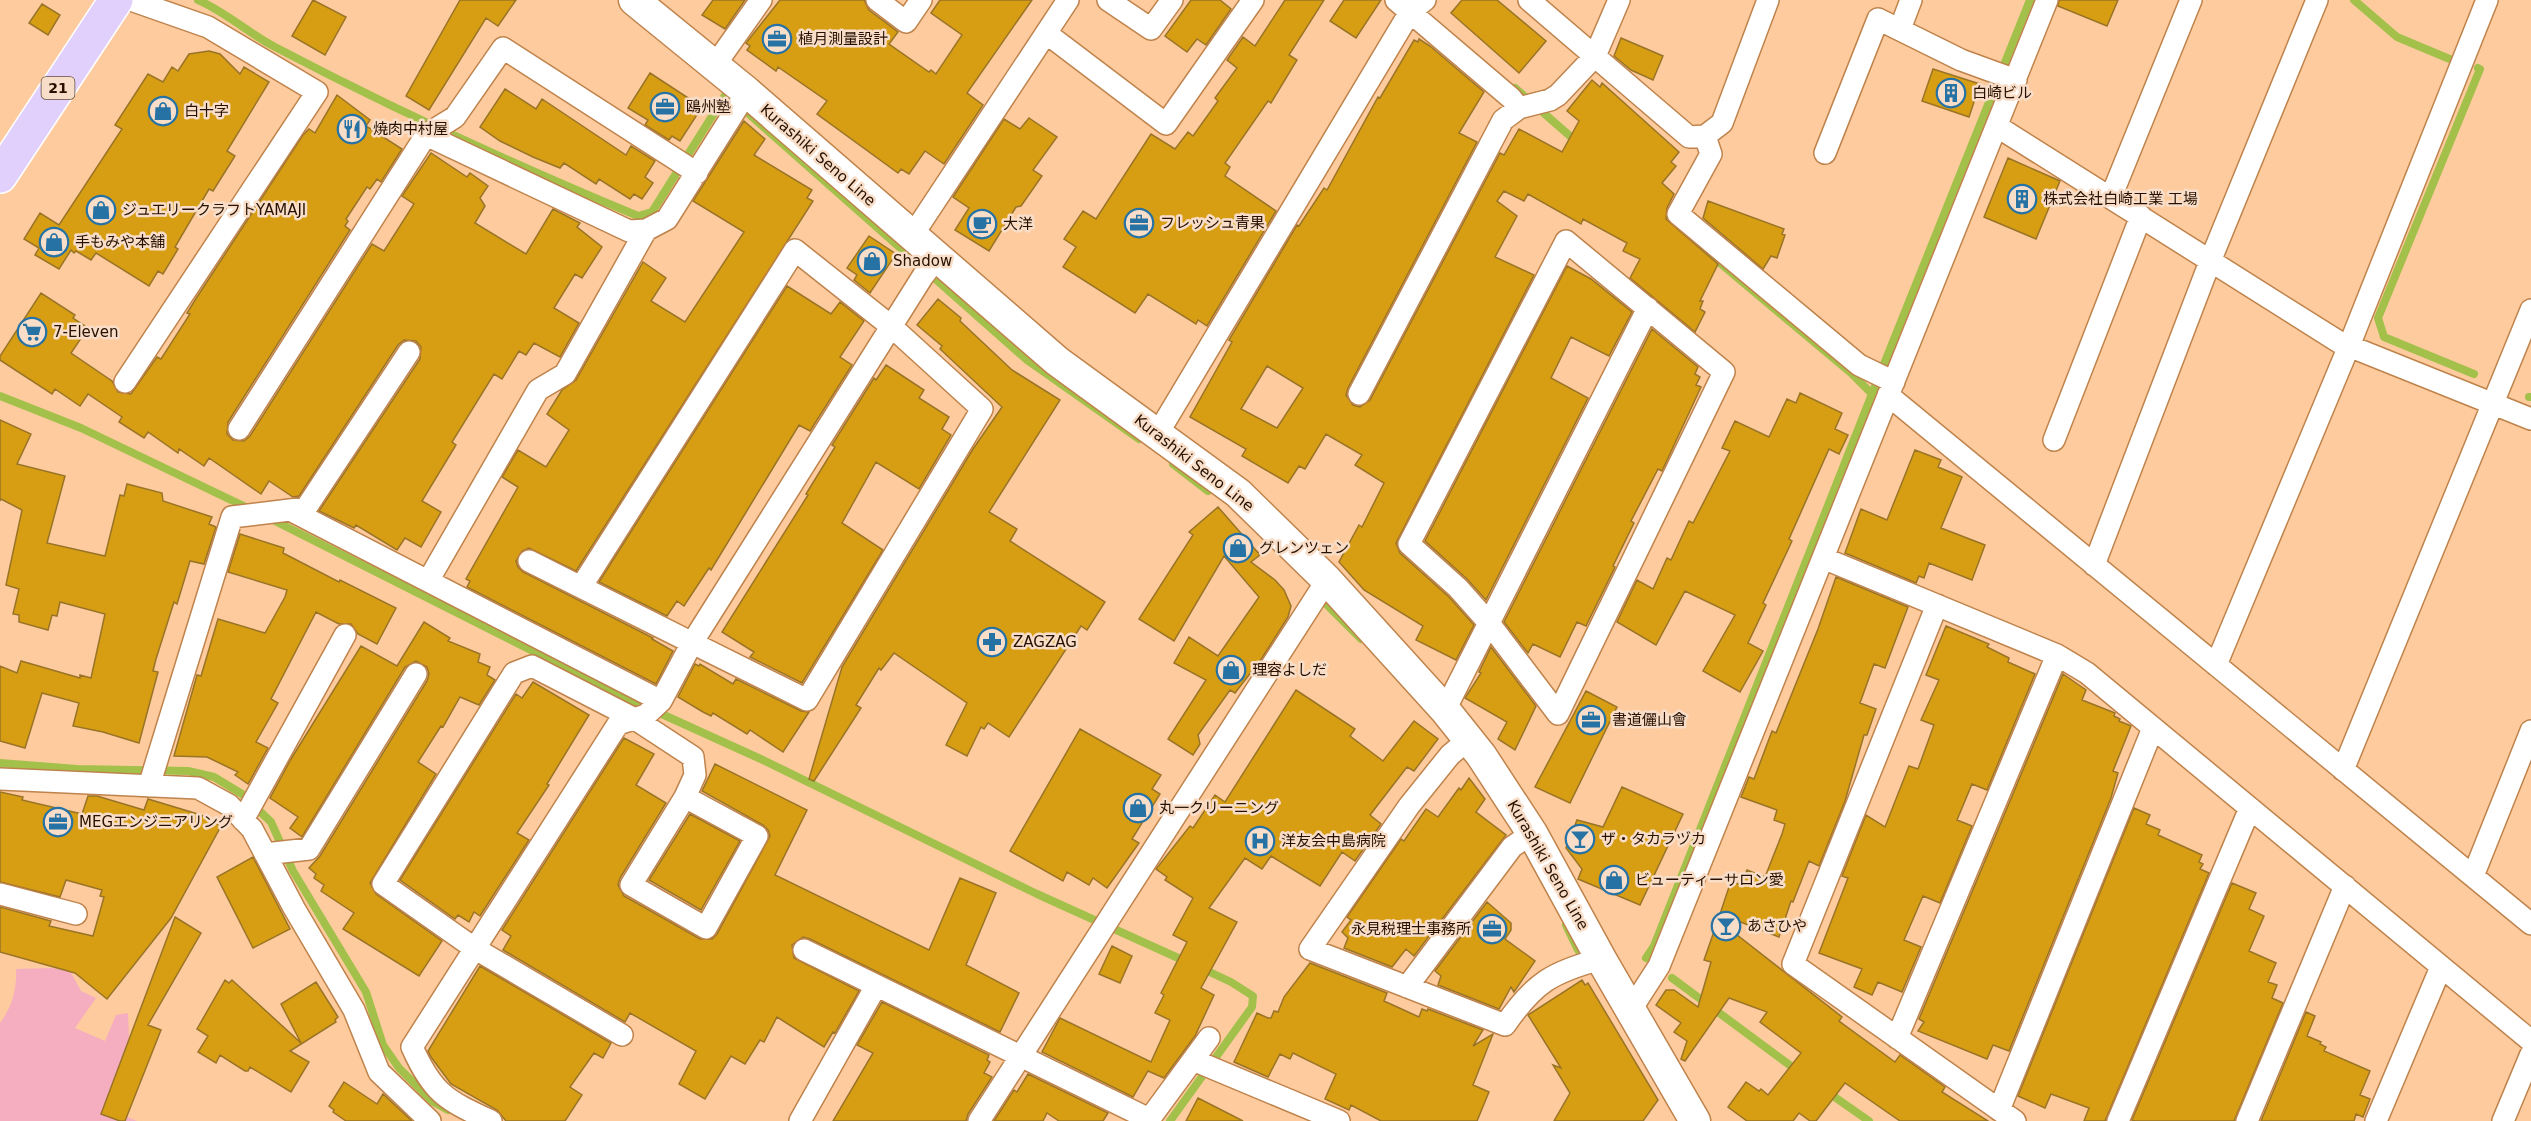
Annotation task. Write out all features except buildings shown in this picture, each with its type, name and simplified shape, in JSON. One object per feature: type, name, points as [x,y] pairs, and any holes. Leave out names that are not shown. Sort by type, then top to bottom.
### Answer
[{"type":"main road","name":"21","points":[[0,176],[116,0]]},
{"type":"main road","name":"Kurashiki Seno Line","points":[[634,0],[715,66],[742,101],[912,236],[931,266],[1239,493],[1327,580],[1445,710],[1461,746],[1601,959],[1695,1121]]},
{"type":"street","points":[[125,382],[317,92],[208,27],[132,0]]},
{"type":"street","points":[[715,66],[761,0]]},
{"type":"street","points":[[877,0],[906,22],[921,0]]},
{"type":"street","points":[[912,236],[1068,0]]},
{"type":"street","points":[[1108,0],[1150,29],[1172,0]]},
{"type":"street","points":[[1046,33],[1166,124],[1253,0]]},
{"type":"street","points":[[1529,0],[1689,136],[1705,136],[1722,123],[1768,0]]},
{"type":"street","points":[[1359,394],[1503,120],[1527,106],[1550,100],[1558,95],[1595,56],[1618,0]]},
{"type":"street","points":[[1900,29],[1911,0]]},
{"type":"street","points":[[1630,1011],[1659,966],[1823,558],[1885,382],[1998,127],[2004,75],[2048,0]]},
{"type":"street","points":[[2111,197],[2191,0]]},
{"type":"street","points":[[2094,565],[2211,259],[2317,0]]},
{"type":"street","points":[[2216,665],[2349,346],[2487,0]]},
{"type":"street","points":[[1158,433],[1413,5],[1511,98],[1527,106]]},
{"type":"street","points":[[1825,153],[1878,20],[1961,60],[2004,75]]},
{"type":"street","points":[[239,429],[434,130],[455,117],[503,48],[688,167]]},
{"type":"street","points":[[434,130],[629,231],[646,230],[667,219],[688,167],[742,101]]},
{"type":"street","points":[[1998,127],[2211,259],[2339,342],[2531,420]]},
{"type":"street","points":[[1705,136],[1711,154],[1678,214],[1859,365],[1885,382],[2094,565],[2531,924]]},
{"type":"street","points":[[2054,440],[2141,216]]},
{"type":"street","points":[[428,581],[538,390],[565,374],[646,230]]},
{"type":"street","points":[[1566,241],[1724,372],[1558,714],[1489,623],[1458,588],[1408,544],[1566,241]]},
{"type":"street","points":[[529,561],[580,587],[692,643],[807,700],[982,409],[892,327],[795,250],[580,587]]},
{"type":"street","points":[[491,1121],[450,1102],[438,1091],[424,1074],[412,1047],[618,724],[650,710],[931,266]]},
{"type":"street","points":[[1445,710],[1648,308]]},
{"type":"street","points":[[2343,770],[2531,310]]},
{"type":"street","points":[[151,775],[232,517],[306,508],[409,352]]},
{"type":"street","points":[[285,511],[428,581],[650,710],[693,757],[695,775],[685,797],[631,885],[706,928],[757,836],[685,797]]},
{"type":"street","points":[[1823,558],[2057,655],[2087,672],[2531,1041]]},
{"type":"street","points":[[979,1121],[1327,580]]},
{"type":"street","points":[[1937,605],[1792,964],[2007,1115],[2154,728]]},
{"type":"street","points":[[345,635],[249,809],[252,829],[278,852],[294,908],[354,1010],[379,1072],[430,1121]]},
{"type":"street","points":[[1897,1038],[2057,655]]},
{"type":"street","points":[[622,1035],[474,948],[383,884],[514,673],[532,666],[650,710]]},
{"type":"street","points":[[278,852],[309,849],[416,674]]},
{"type":"street","points":[[2473,876],[2531,731]]},
{"type":"street","points":[[1461,746],[1409,806],[1310,949],[1505,1025],[1523,999],[1545,980],[1578,965],[1601,959]]},
{"type":"street","points":[[0,779],[151,775],[198,788],[229,805],[249,809]]},
{"type":"street","points":[[2118,1121],[2250,808]]},
{"type":"street","points":[[1407,987],[1523,839]]},
{"type":"street","points":[[2247,1121],[2345,886]]},
{"type":"street","points":[[0,894],[76,914]]},
{"type":"street","points":[[804,950],[1149,1120],[1203,1064],[1209,1038]]},
{"type":"street","points":[[2376,1121],[2442,967]]},
{"type":"street","points":[[800,1121],[876,986]]},
{"type":"street","points":[[2503,1121],[2531,1054]]},
{"type":"street","points":[[1203,1064],[1339,1121]]},
{"type":"shaded area","points":[[52,968],[70,971],[81,991],[96,998],[75,1028],[105,1041],[116,1015],[128,1013],[129,1037],[111,1089],[111,1110],[137,1121],[0,1121],[0,1023],[13,998],[16,969]]},
{"type":"waterway","points":[[198,0],[218,10],[275,47],[364,92],[546,177],[638,216],[652,212],[726,94],[732,99]]},
{"type":"waterway","points":[[1646,958],[1654,946],[2030,0]]},
{"type":"waterway","points":[[2354,0],[2397,37],[2452,60]]},
{"type":"waterway","points":[[2474,374],[2384,337],[2378,318],[2480,69],[2478,68]]},
{"type":"waterway","points":[[1515,88],[1578,143]]},
{"type":"waterway","points":[[741,107],[1027,360],[1139,439]]},
{"type":"waterway","points":[[1658,211],[1851,373],[1872,394]]},
{"type":"waterway","points":[[0,396],[81,428],[250,509]]},
{"type":"waterway","points":[[1173,464],[1208,491]]},
{"type":"waterway","points":[[269,518],[622,696],[763,760],[1037,894],[1187,962]]},
{"type":"waterway","points":[[1328,606],[1361,639]]},
{"type":"waterway","points":[[0,763],[77,769],[188,771],[214,777],[242,794],[271,822],[293,871],[366,992],[383,1045],[399,1068],[432,1101],[448,1110]]},
{"type":"waterway","points":[[1566,925],[1578,950]]},
{"type":"waterway","points":[[1170,1121],[1252,1007],[1253,996],[1231,982],[1201,968]]},
{"type":"waterway","points":[[1672,978],[1799,1072]]},
{"type":"waterway","points":[[1826,1091],[1869,1121]]},
{"type":"place","name":"植月測量設計","points":[[777,39]]},
{"type":"place","name":"白崎ビル","points":[[1951,93]]},
{"type":"place","name":"鴎州塾","points":[[665,107]]},
{"type":"place","name":"白十字","points":[[163,111]]},
{"type":"place","name":"焼肉中村屋","points":[[352,129]]},
{"type":"place","name":"株式会社白崎工業 工場","points":[[2022,199]]},
{"type":"place","name":"ジュエリークラフトYAMAJI","points":[[101,210]]},
{"type":"place","name":"フレッシュ青果","points":[[1139,223]]},
{"type":"place","name":"大洋","points":[[982,224]]},
{"type":"place","name":"手もみや本舗","points":[[54,242]]},
{"type":"place","name":"Shadow","points":[[872,261]]},
{"type":"place","name":"7-Eleven","points":[[32,332]]},
{"type":"place","name":"グレンツェン","points":[[1238,548]]},
{"type":"place","name":"ZAGZAG","points":[[992,642]]},
{"type":"place","name":"理容よしだ","points":[[1231,670]]},
{"type":"place","name":"書道儷山會","points":[[1591,720]]},
{"type":"place","name":"丸一クリーニング","points":[[1138,808]]},
{"type":"place","name":"MEGエンジニアリング","points":[[58,822]]},
{"type":"place","name":"ザ・タカラヅカ","points":[[1580,839]]},
{"type":"place","name":"洋友会中島病院","points":[[1260,841]]},
{"type":"place","name":"ビューティーサロン愛","points":[[1614,880]]},
{"type":"place","name":"あさひや","points":[[1726,926]]},
{"type":"place","name":"永見税理士事務所","points":[[1492,929]]}]
